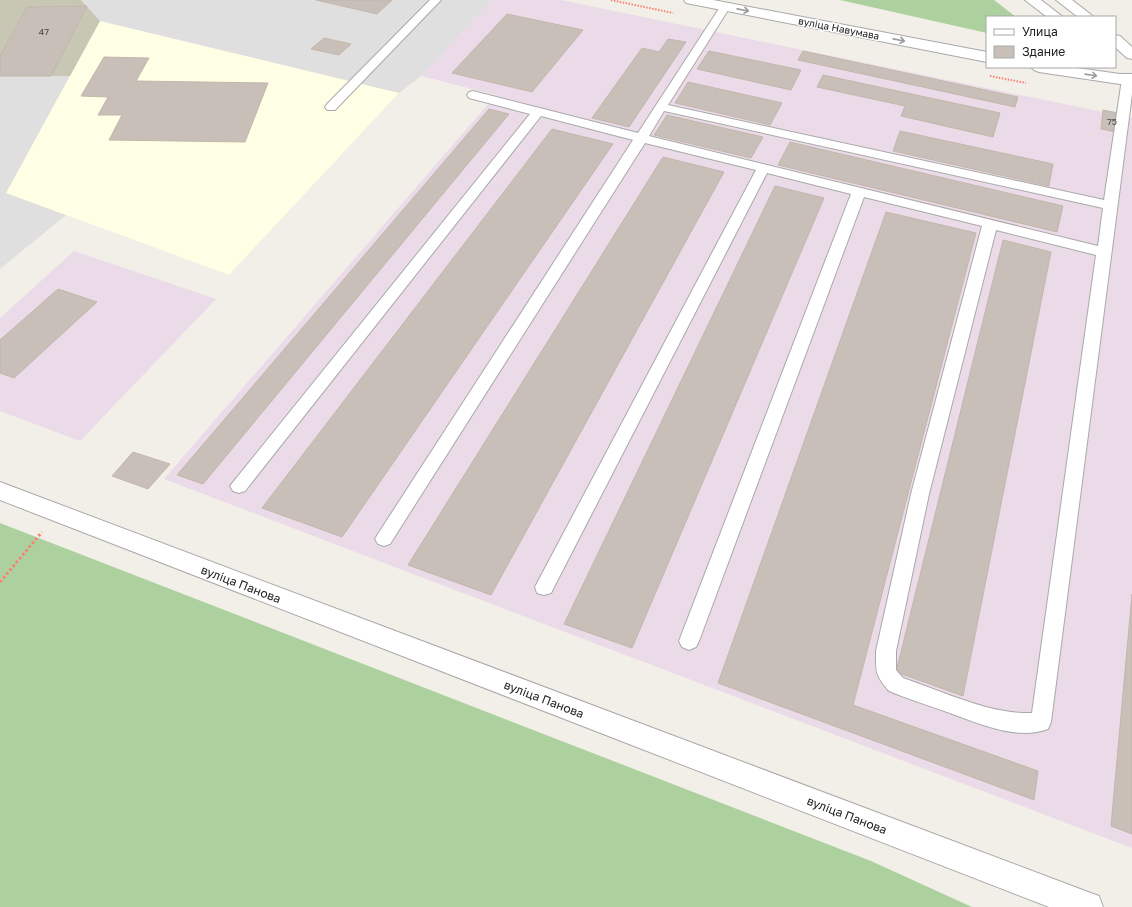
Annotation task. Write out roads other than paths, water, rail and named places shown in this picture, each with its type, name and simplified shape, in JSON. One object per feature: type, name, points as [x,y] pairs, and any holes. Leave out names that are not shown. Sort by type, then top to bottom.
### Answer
[{"type":"street","name":"вуліца Навумава","points":[[691,0],[986,57]]},
{"type":"street","points":[[1032,0],[1055,16]]},
{"type":"street","points":[[1063,0],[1086,16]]},
{"type":"street","points":[[1116,40],[1132,55]]},
{"type":"street","points":[[1047,68],[1130,79]]},
{"type":"street","points":[[1115,68],[1130,79]]},
{"type":"street","name":"вуліца Панова","points":[[0,491],[1088,907]]},
{"type":"lane","points":[[331,107],[436,0]]},
{"type":"lane","points":[[384,539],[726,6]]},
{"type":"lane","points":[[990,224],[920,494],[886,651],[886,673],[896,685],[995,719],[1019,723],[1041,722],[1104,252],[1130,79]]},
{"type":"lane","points":[[473,95],[763,169],[1104,252]]},
{"type":"lane","points":[[661,107],[1111,206]]},
{"type":"lane","points":[[240,486],[538,112]]},
{"type":"lane","points":[[544,587],[763,169]]},
{"type":"lane","points":[[689,641],[859,192]]}]
